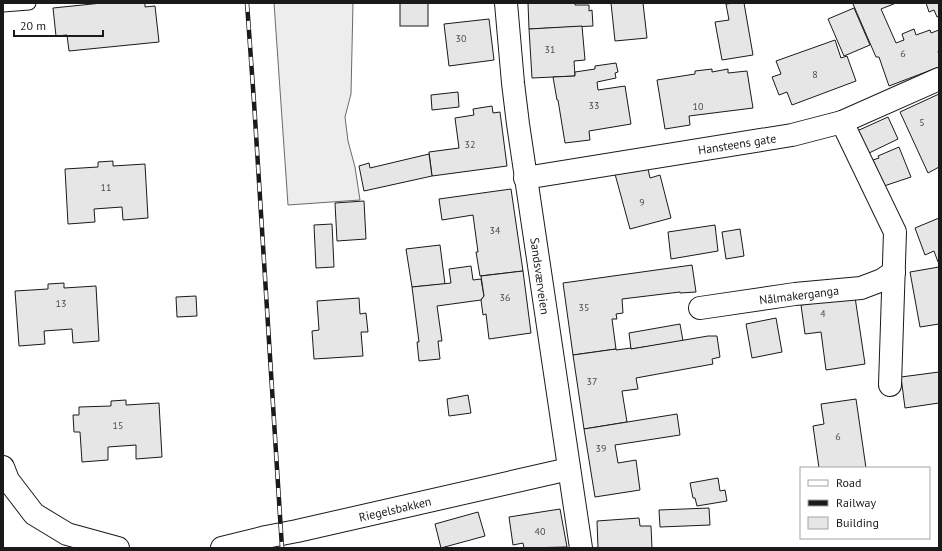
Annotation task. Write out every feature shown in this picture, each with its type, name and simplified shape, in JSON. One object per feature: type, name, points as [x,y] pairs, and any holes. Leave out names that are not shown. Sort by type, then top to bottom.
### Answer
[{"type":"street","name":"Sandsværveien","points":[[506,3],[513,83],[525,178],[581,548]]},
{"type":"street","name":"Hansteens gate","points":[[525,178],[792,135],[842,122],[939,79]]},
{"type":"street","points":[[842,122],[895,232],[890,385]]},
{"type":"street","name":"Nålmakerganga","points":[[700,308],[795,294],[861,288],[882,280],[894,272]]},
{"type":"street","points":[[3,467],[8,480],[34,514],[67,534],[118,548]]},
{"type":"street","name":"Riegelsbakken","points":[[222,548],[266,536],[297,531],[569,469]]},
{"type":"lane","points":[[3,5],[29,3]]},
{"type":"shaded area","points":[[274,3],[353,3],[351,94],[345,117],[348,141],[355,167],[360,200],[288,205]]},
{"type":"building","points":[[102,3],[145,3],[145,7],[155,6],[159,42],[69,51],[67,35],[56,36],[53,8]]},
{"type":"building","points":[[400,3],[428,3],[428,26],[400,26]]},
{"type":"building","points":[[528,3],[575,3],[575,5],[589,5],[589,11],[592,10],[593,26],[529,29]]},
{"type":"building","points":[[611,3],[643,3],[647,38],[615,41]]},
{"type":"building","points":[[744,3],[753,55],[722,60],[715,22],[729,20],[726,4]]},
{"type":"building","points":[[896,3],[881,9],[896,43],[904,40],[902,34],[914,29],[916,35],[930,30],[931,33],[939,30],[939,67],[889,86],[879,57],[876,57],[853,4]]},
{"type":"building","points":[[926,3],[939,3],[939,16],[937,17],[934,10],[929,12]]},
{"type":"building","points":[[854,8],[870,45],[844,56],[828,19]]},
{"type":"building","points":[[489,19],[494,60],[449,66],[444,24]]},
{"type":"building","points":[[582,26],[585,60],[574,61],[575,76],[532,78],[529,29]]},
{"type":"building","points":[[835,40],[841,58],[847,56],[856,81],[792,105],[787,92],[779,95],[772,77],[781,74],[776,61]]},
{"type":"building","points":[[616,63],[618,72],[615,73],[616,78],[597,82],[598,90],[625,86],[631,124],[589,131],[590,140],[565,143],[553,77],[575,76],[575,72],[595,69],[595,66]]},
{"type":"building","points":[[712,69],[712,72],[728,69],[728,73],[747,71],[753,108],[689,116],[690,125],[665,129],[657,80],[695,74],[695,71]]},
{"type":"building","points":[[458,92],[459,107],[432,110],[431,95]]},
{"type":"building","points":[[939,94],[939,167],[928,173],[900,112]]},
{"type":"building","points":[[492,106],[493,113],[500,112],[507,166],[432,176],[429,152],[459,148],[455,118],[474,115],[473,109]]},
{"type":"building","points":[[888,117],[898,139],[867,154],[857,131]]},
{"type":"building","points":[[899,147],[911,177],[884,186],[873,160],[879,158],[878,156]]},
{"type":"building","points":[[429,154],[432,176],[364,191],[359,166],[369,163],[370,168]]},
{"type":"building","points":[[113,161],[113,166],[145,164],[148,218],[123,220],[122,207],[94,209],[95,222],[68,224],[65,169],[98,167],[98,162]]},
{"type":"building","points":[[648,169],[650,178],[660,175],[671,218],[630,229],[615,174],[632,170],[633,172]]},
{"type":"building","points":[[511,189],[523,271],[480,276],[476,252],[478,252],[473,215],[442,220],[439,199]]},
{"type":"building","points":[[364,201],[366,239],[337,241],[335,203]]},
{"type":"building","points":[[939,218],[938,262],[934,251],[925,255],[915,228]]},
{"type":"building","points":[[332,224],[334,267],[316,268],[314,225]]},
{"type":"building","points":[[715,225],[718,251],[671,259],[668,232]]},
{"type":"building","points":[[740,229],[744,256],[726,259],[722,232]]},
{"type":"building","points":[[440,245],[445,284],[412,287],[406,249]]},
{"type":"building","points":[[692,265],[696,292],[680,292],[622,299],[623,313],[616,314],[617,319],[612,319],[616,349],[573,355],[563,283]]},
{"type":"building","points":[[471,266],[473,280],[481,279],[484,296],[481,300],[437,306],[442,341],[438,341],[440,359],[419,361],[417,342],[419,342],[412,287],[451,283],[449,269]]},
{"type":"building","points":[[939,267],[939,324],[920,327],[910,272]]},
{"type":"building","points":[[523,271],[531,333],[489,339],[486,314],[483,315],[481,300],[484,296],[481,276]]},
{"type":"building","points":[[64,283],[64,288],[96,286],[99,341],[73,343],[72,329],[44,331],[45,344],[19,346],[15,291],[48,289],[48,284]]},
{"type":"building","points":[[196,296],[197,316],[177,317],[176,297]]},
{"type":"building","points":[[855,297],[865,364],[826,370],[821,332],[805,334],[801,305]]},
{"type":"building","points":[[359,298],[360,314],[366,313],[368,332],[361,332],[363,356],[314,359],[312,331],[319,330],[317,301]]},
{"type":"building","points":[[776,318],[782,352],[752,358],[746,324]]},
{"type":"building","points":[[680,324],[683,341],[631,349],[629,333]]},
{"type":"building","points":[[708,336],[717,336],[720,357],[712,359],[713,364],[636,378],[638,389],[622,391],[627,422],[584,429],[573,355],[616,349],[631,349]]},
{"type":"building","points":[[939,372],[939,403],[905,408],[901,377]]},
{"type":"building","points":[[468,395],[471,413],[449,416],[447,399]]},
{"type":"building","points":[[856,399],[866,467],[819,467],[813,426],[824,424],[821,404]]},
{"type":"building","points":[[126,400],[126,405],[159,403],[162,457],[136,459],[136,445],[108,447],[108,460],[82,462],[80,432],[74,432],[73,415],[79,415],[79,407],[111,406],[111,401]]},
{"type":"building","points":[[677,414],[680,435],[615,445],[618,463],[636,460],[640,490],[595,497],[584,429]]},
{"type":"building","points":[[718,478],[720,491],[725,490],[727,501],[697,506],[695,498],[693,498],[690,483]]},
{"type":"building","points":[[709,508],[710,525],[660,527],[659,510]]},
{"type":"building","points":[[560,509],[567,547],[524,548],[523,543],[513,545],[509,517]]},
{"type":"building","points":[[478,512],[485,536],[441,548],[435,524]]},
{"type":"building","points":[[639,518],[640,526],[651,526],[652,548],[598,548],[597,521]]},
{"type":"railway","points":[[247,3],[282,548]]}]
